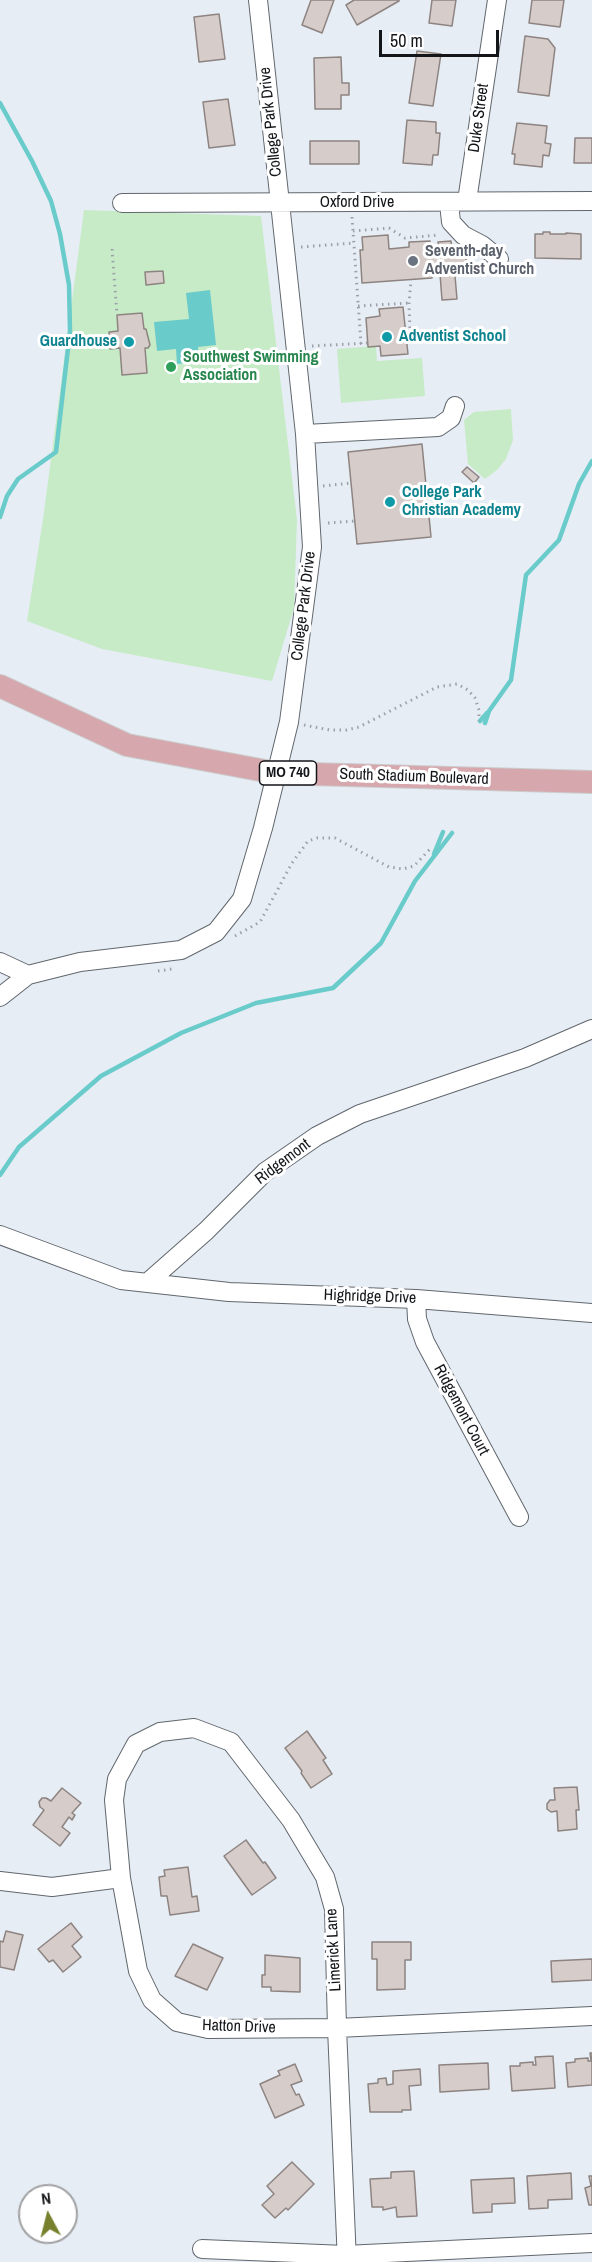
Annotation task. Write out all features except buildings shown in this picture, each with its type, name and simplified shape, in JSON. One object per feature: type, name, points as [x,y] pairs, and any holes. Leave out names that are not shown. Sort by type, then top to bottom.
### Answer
[{"type":"main road","name":"South Stadium Boulevard","points":[[0,686],[127,744],[276,773],[592,782]]},
{"type":"street","name":"College Park Drive","points":[[0,997],[28,975],[80,962],[181,950],[216,932],[242,898],[263,828],[289,722],[312,547],[305,434],[258,0]]},
{"type":"street","name":"Duke Street","points":[[458,202],[496,0]]},
{"type":"street","name":"Oxford Drive","points":[[122,203],[592,201]]},
{"type":"street","points":[[458,202],[451,222],[463,235],[482,245],[499,259]]},
{"type":"street","points":[[305,434],[438,427],[451,417],[454,406]]},
{"type":"street","points":[[0,962],[28,975]]},
{"type":"street","name":"Ridgemont","points":[[147,1283],[206,1231],[265,1172],[317,1136],[360,1113],[525,1058],[592,1029]]},
{"type":"street","points":[[0,1235],[121,1280],[147,1283]]},
{"type":"street","name":"Highridge Drive","points":[[147,1283],[229,1292],[416,1299],[592,1313]]},
{"type":"street","name":"Ridgemont Court","points":[[416,1299],[417,1319],[425,1342],[519,1518]]},
{"type":"street","name":"Limerick Lane","points":[[160,1732],[194,1728],[231,1742],[291,1820],[325,1877],[334,1910],[346,2259]]},
{"type":"street","name":"Hatton Drive","points":[[160,1732],[136,1744],[117,1779],[114,1800],[121,1878],[138,1971],[152,2000],[177,2022],[208,2029],[337,2028],[592,2016]]},
{"type":"street","points":[[0,1881],[52,1887],[121,1878]]},
{"type":"street","points":[[202,2249],[346,2259],[592,2243]]},
{"type":"path","points":[[351,203],[361,344]]},
{"type":"path","points":[[353,231],[389,228],[405,238],[439,235]]},
{"type":"path","points":[[296,248],[354,243]]},
{"type":"path","points":[[112,249],[117,315]]},
{"type":"path","points":[[406,330],[410,330],[411,280]]},
{"type":"path","points":[[358,306],[384,307],[409,303]]},
{"type":"path","points":[[307,346],[368,343]]},
{"type":"path","points":[[322,486],[351,483]]},
{"type":"path","points":[[328,523],[355,521]]},
{"type":"path","points":[[289,722],[322,729],[347,730],[359,727],[436,687],[457,684],[468,690],[475,698],[479,710],[479,721]]},
{"type":"green space","name":"Southwest Swimming Association","points":[[84,210],[261,216],[297,520],[294,608],[272,681],[102,649],[27,621],[43,519]]},
{"type":"green space","points":[[376,346],[377,361],[422,358],[425,396],[341,403],[337,349]]},
{"type":"green space","points":[[511,409],[513,440],[506,459],[485,479],[468,464],[464,420],[474,412]]},
{"type":"water","points":[[210,290],[216,345],[198,347],[199,362],[177,364],[176,349],[157,351],[154,322],[189,319],[186,293]]},
{"type":"waterway","points":[[0,103],[51,201],[60,234],[69,285],[70,331],[56,452],[18,479],[7,496],[0,517]]},
{"type":"waterway","points":[[485,723],[489,711],[511,680],[526,575],[559,540],[579,484],[592,461]]},
{"type":"waterway","points":[[480,721],[487,713]]},
{"type":"waterway","points":[[434,854],[443,832]]},
{"type":"waterway","points":[[0,1175],[19,1147],[101,1076],[181,1033],[256,1003],[333,988],[381,943],[415,881],[452,833]]},
{"type":"place","name":"Seventh-day Adventist Church","points":[[413,261]]},
{"type":"place","name":"Adventist School","points":[[387,337]]},
{"type":"place","name":"Guardhouse","points":[[129,342]]},
{"type":"place","name":"Southwest Swimming Association","points":[[171,367]]},
{"type":"place","name":"College Park Christian Academy","points":[[390,502]]}]
